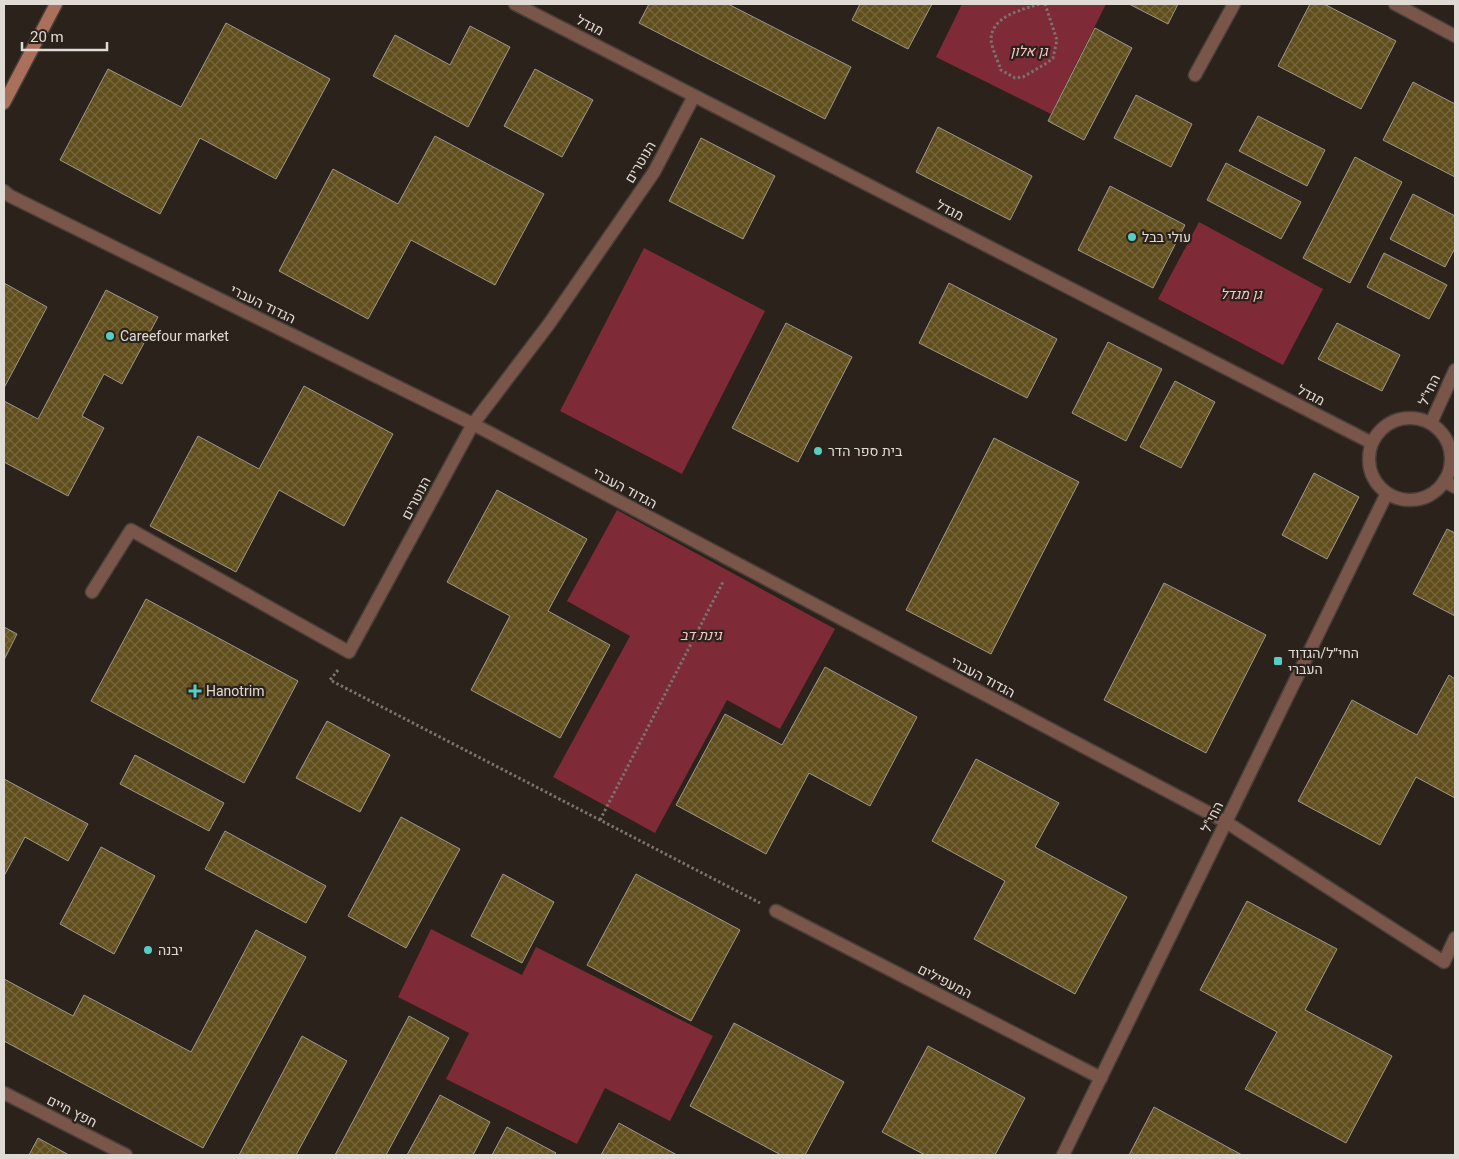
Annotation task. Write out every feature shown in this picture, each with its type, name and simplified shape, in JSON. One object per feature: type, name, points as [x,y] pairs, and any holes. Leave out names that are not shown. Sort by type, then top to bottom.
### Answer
[{"type":"main road","points":[[4,103],[56,4]]},
{"type":"street","name":"מגדל","points":[[515,4],[1372,443]]},
{"type":"street","points":[[1195,75],[1234,4]]},
{"type":"street","points":[[1394,4],[1455,36]]},
{"type":"street","name":"הנוטרים","points":[[350,652],[473,424],[549,324],[648,180],[694,96]]},
{"type":"street","name":"הגדוד העברי","points":[[4,191],[10,196],[473,424],[1226,822],[1444,962],[1455,938]]},
{"type":"street","name":"החי\"ל","points":[[1431,423],[1455,370]]},
{"type":"street","points":[[1404,418],[1418,418],[1431,423],[1441,432],[1448,443],[1451,455],[1450,483],[1412,500],[1399,498],[1388,493],[1377,484],[1371,471],[1369,457],[1372,443],[1380,431],[1391,422],[1404,418]]},
{"type":"street","name":"החי\"ל","points":[[1063,1155],[1388,493]]},
{"type":"street","points":[[92,592],[131,530],[350,652]]},
{"type":"street","name":"המעפילים","points":[[776,911],[1101,1078]]},
{"type":"street","name":"חפץ חיים","points":[[4,1093],[126,1155]]},
{"type":"path","points":[[1039,4],[1004,17],[992,32],[991,41],[1001,70],[1014,78],[1023,78],[1053,58],[1057,40],[1046,4]]},
{"type":"path","points":[[600,820],[734,562]]},
{"type":"path","points":[[350,652],[330,680],[776,911]]},
{"type":"green space","name":"גן אלון","points":[[962,4],[1106,4],[1051,114],[936,57]]},
{"type":"green space","name":"גן מגדל","points":[[1199,222],[1323,289],[1283,365],[1158,299]]},
{"type":"green space","points":[[644,248],[765,311],[682,474],[560,411]]},
{"type":"green space","name":"גינת דב","points":[[617,510],[835,629],[780,729],[727,700],[655,833],[553,777],[630,636],[567,601]]},
{"type":"green space","points":[[431,929],[522,975],[536,947],[713,1036],[670,1121],[605,1088],[577,1144],[446,1079],[469,1033],[398,997]]},
{"type":"building","points":[[649,4],[728,4],[851,67],[825,119],[639,23]]},
{"type":"building","points":[[860,4],[932,4],[908,49],[852,20]]},
{"type":"building","points":[[1129,4],[1178,4],[1168,24]]},
{"type":"building","points":[[1310,4],[1324,4],[1396,41],[1361,109],[1278,66]]},
{"type":"building","points":[[226,23],[330,79],[276,179],[200,138],[160,214],[60,160],[108,69],[181,107]]},
{"type":"building","points":[[470,26],[510,47],[468,127],[373,76],[395,35],[450,65]]},
{"type":"building","points":[[1095,28],[1132,48],[1084,140],[1048,121]]},
{"type":"building","points":[[535,69],[593,100],[562,157],[504,126]]},
{"type":"building","points":[[1413,82],[1455,104],[1455,177],[1383,140]]},
{"type":"building","points":[[1136,95],[1192,124],[1171,167],[1114,138]]},
{"type":"building","points":[[1258,116],[1325,150],[1307,186],[1239,151]]},
{"type":"building","points":[[938,127],[1032,176],[1010,220],[916,172]]},
{"type":"building","points":[[435,136],[544,194],[495,285],[411,240],[368,319],[279,271],[333,169],[398,204]]},
{"type":"building","points":[[701,138],[775,176],[743,239],[669,201]]},
{"type":"building","points":[[1355,157],[1402,182],[1350,283],[1303,258]]},
{"type":"building","points":[[1226,163],[1301,202],[1281,239],[1207,200]]},
{"type":"building","name":"עולי בבל","points":[[1110,186],[1185,225],[1153,288],[1078,250]]},
{"type":"building","points":[[1413,194],[1455,216],[1455,248],[1445,267],[1390,239]]},
{"type":"building","points":[[1384,253],[1447,285],[1429,319],[1367,287]]},
{"type":"building","points":[[4,283],[47,307],[4,388]]},
{"type":"building","points":[[949,283],[1057,339],[1027,398],[919,343]]},
{"type":"building","points":[[106,290],[158,317],[122,384],[104,374],[82,416],[104,428],[68,496],[4,462],[4,401],[38,419]]},
{"type":"building","points":[[786,323],[852,357],[798,462],[732,428]]},
{"type":"building","points":[[1337,323],[1400,355],[1382,391],[1318,359]]},
{"type":"building","points":[[1108,342],[1162,369],[1126,441],[1072,413]]},
{"type":"building","points":[[1175,381],[1215,402],[1181,468],[1140,447]]},
{"type":"building","points":[[304,386],[393,434],[344,526],[279,490],[236,572],[150,526],[198,436],[259,469]]},
{"type":"building","points":[[994,438],[1079,482],[991,654],[906,610]]},
{"type":"building","points":[[1314,473],[1359,497],[1327,559],[1282,535]]},
{"type":"building","points":[[497,490],[587,539],[548,611],[610,645],[560,738],[471,690],[510,616],[447,582]]},
{"type":"building","points":[[1447,529],[1455,533],[1455,616],[1413,594]]},
{"type":"building","points":[[1164,583],[1266,635],[1206,753],[1104,700]]},
{"type":"building","name":"Hanotrim","points":[[146,599],[298,681],[244,783],[91,701]]},
{"type":"building","points":[[4,627],[17,634],[4,660]]},
{"type":"building","points":[[825,667],[917,717],[870,806],[809,773],[766,854],[676,805],[725,714],[782,745]]},
{"type":"building","points":[[1449,675],[1455,679],[1455,798],[1416,777],[1380,845],[1298,801],[1352,700],[1417,735]]},
{"type":"building","points":[[327,721],[390,755],[360,812],[296,778]]},
{"type":"building","points":[[135,755],[224,803],[209,831],[120,784]]},
{"type":"building","points":[[976,759],[1059,803],[1035,847],[1127,897],[1075,994],[974,939],[1005,881],[932,841]]},
{"type":"building","points":[[4,779],[88,824],[68,861],[25,837],[4,876]]},
{"type":"building","points":[[401,817],[460,849],[406,948],[348,916]]},
{"type":"building","points":[[225,831],[326,886],[306,923],[205,869]]},
{"type":"building","points":[[101,847],[155,876],[114,954],[60,924]]},
{"type":"building","points":[[503,874],[554,902],[522,963],[471,936]]},
{"type":"building","points":[[636,874],[740,930],[691,1021],[587,965]]},
{"type":"building","points":[[1247,901],[1337,949],[1305,1010],[1392,1056],[1346,1143],[1245,1089],[1277,1032],[1200,990]]},
{"type":"building","points":[[256,930],[306,957],[203,1148],[4,1041],[4,979],[73,1016],[84,995],[191,1052]]},
{"type":"building","points":[[409,1016],[449,1038],[386,1155],[335,1155]]},
{"type":"building","points":[[734,1023],[844,1082],[805,1155],[781,1155],[690,1106]]},
{"type":"building","points":[[302,1036],[347,1061],[296,1155],[239,1155]]},
{"type":"building","points":[[928,1046],[1025,1098],[995,1155],[925,1155],[882,1132]]},
{"type":"building","points":[[440,1095],[490,1122],[473,1155],[407,1155]]},
{"type":"building","points":[[1154,1107],[1242,1155],[1129,1155]]},
{"type":"building","points":[[619,1123],[677,1155],[601,1155]]},
{"type":"building","points":[[507,1127],[556,1153],[554,1155],[492,1155]]},
{"type":"building","points":[[38,1138],[69,1155],[29,1155]]},
{"type":"place","name":"עולי בבל","points":[[1132,237]]},
{"type":"place","name":"Careefour market","points":[[110,336]]},
{"type":"place","name":"בית ספר הדר","points":[[818,451]]},
{"type":"place","name":"החי״ל/הגדוד העברי","points":[[1278,661]]},
{"type":"place","name":"Hanotrim","points":[[195,691]]},
{"type":"place","name":"יבנה","points":[[148,950]]}]
